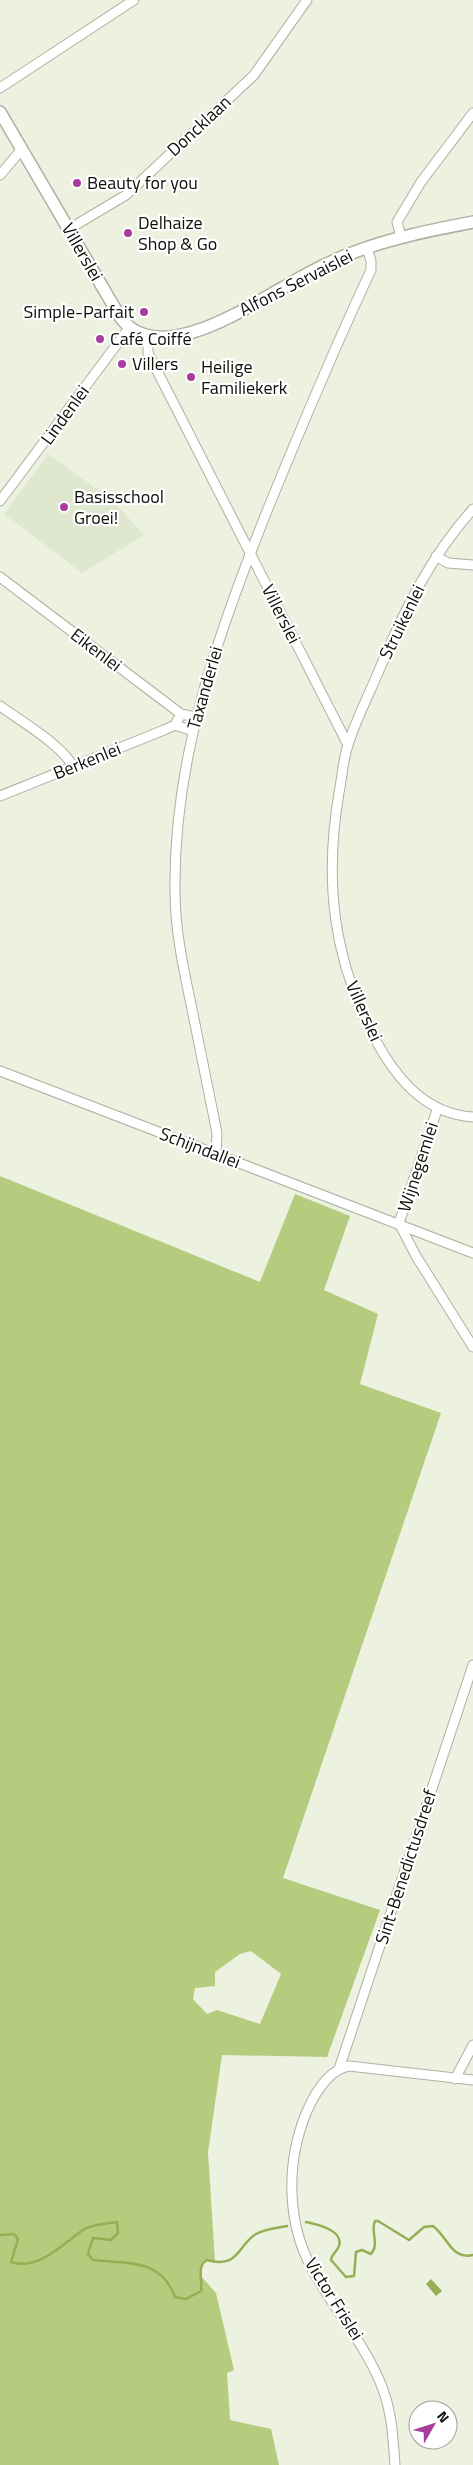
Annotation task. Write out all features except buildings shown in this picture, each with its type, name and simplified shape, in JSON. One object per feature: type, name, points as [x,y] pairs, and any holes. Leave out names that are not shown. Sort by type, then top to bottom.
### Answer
[{"type":"street","points":[[0,88],[134,0]]},
{"type":"street","name":"Doncklaan","points":[[69,229],[126,194],[254,75],[307,0]]},
{"type":"street","name":"Villerslei","points":[[0,112],[120,317],[129,328]]},
{"type":"street","points":[[401,237],[397,222],[408,201],[473,114]]},
{"type":"street","points":[[0,175],[22,149]]},
{"type":"street","name":"Alfons Servaislei","points":[[148,336],[180,334],[212,325],[313,270],[367,248],[401,237],[473,222]]},
{"type":"street","name":"Taxanderlei","points":[[216,1154],[217,1133],[184,968],[175,893],[180,812],[195,717],[220,638],[250,554],[320,379],[370,270],[371,261],[367,248]]},
{"type":"street","points":[[129,328],[148,336]]},
{"type":"street","name":"Lindenlei","points":[[0,501],[129,328]]},
{"type":"street","name":"Villerslei","points":[[148,336],[148,352],[348,745],[332,846],[331,882],[335,927],[349,979],[369,1027],[389,1066],[414,1094],[437,1110],[473,1117]]},
{"type":"street","name":"Struikenlei","points":[[348,745],[407,607],[436,556],[473,509]]},
{"type":"street","points":[[436,556],[448,563],[473,565]]},
{"type":"street","name":"Eikenlei","points":[[0,577],[182,714],[195,717]]},
{"type":"street","points":[[0,706],[53,745],[68,758],[73,766]]},
{"type":"street","points":[[182,714],[174,725],[193,731]]},
{"type":"street","name":"Berkenlei","points":[[0,796],[174,725]]},
{"type":"street","name":"Schijndallei","points":[[0,1071],[473,1253]]},
{"type":"street","name":"Wijnegemlei","points":[[399,1223],[437,1110]]},
{"type":"street","points":[[399,1223],[416,1256],[473,1347]]},
{"type":"street","name":"Sint-Benedictusdreef","points":[[339,2068],[473,1665]]},
{"type":"street","points":[[455,2079],[473,2044]]},
{"type":"street","points":[[339,2068],[349,2066],[473,2080]]},
{"type":"street","name":"Victor Frislei","points":[[339,2068],[315,2096],[299,2130],[292,2166],[292,2199],[301,2242],[308,2261],[360,2342],[383,2388],[391,2417],[395,2465]]},
{"type":"shaded area","name":"Basisschool Groei!","points":[[48,454],[112,500],[144,535],[82,573],[4,514]]},
{"type":"shaded area","points":[[0,1176],[260,1282],[295,1194],[350,1216],[324,1290],[378,1314],[360,1384],[441,1413],[283,1878],[380,1910],[327,2057],[222,2055],[208,2152],[215,2262],[207,2260],[203,2262],[201,2276],[216,2293],[234,2370],[227,2373],[230,2420],[271,2429],[279,2465],[0,2465]],"holes":[[[251,1951],[281,1974],[260,2024],[217,2010],[207,2014],[193,1999],[195,1988],[215,1986],[215,1972],[240,1954]]]},
{"type":"shaded area","points":[[431,2279],[442,2291],[436,2296],[426,2284]]},
{"type":"waterway","points":[[306,2222],[328,2229],[337,2236],[339,2246],[331,2260],[346,2277],[354,2276],[356,2252],[362,2250],[371,2254],[374,2250],[375,2221],[409,2240],[424,2227],[433,2226],[455,2251],[466,2256],[473,2255]]},
{"type":"waterway","points":[[0,2235],[14,2234],[18,2239],[11,2262],[31,2263],[50,2255],[87,2228],[117,2222],[118,2233],[111,2240],[93,2238],[88,2254],[93,2260],[130,2263],[152,2269],[169,2284],[175,2297],[186,2299],[201,2291],[201,2270],[207,2260],[226,2261],[237,2254],[250,2238],[256,2234],[287,2226]]},
{"type":"place","name":"Beauty for you","points":[[77,183]]},
{"type":"place","name":"Delhaize Shop & Go","points":[[128,233]]},
{"type":"place","name":"Simple-Parfait","points":[[144,312]]},
{"type":"place","name":"Café Coiffé","points":[[100,339]]},
{"type":"place","name":"Villers","points":[[122,364]]},
{"type":"place","name":"Heilige Familiekerk","points":[[191,377]]},
{"type":"place","name":"Basisschool Groei!","points":[[64,507]]}]
